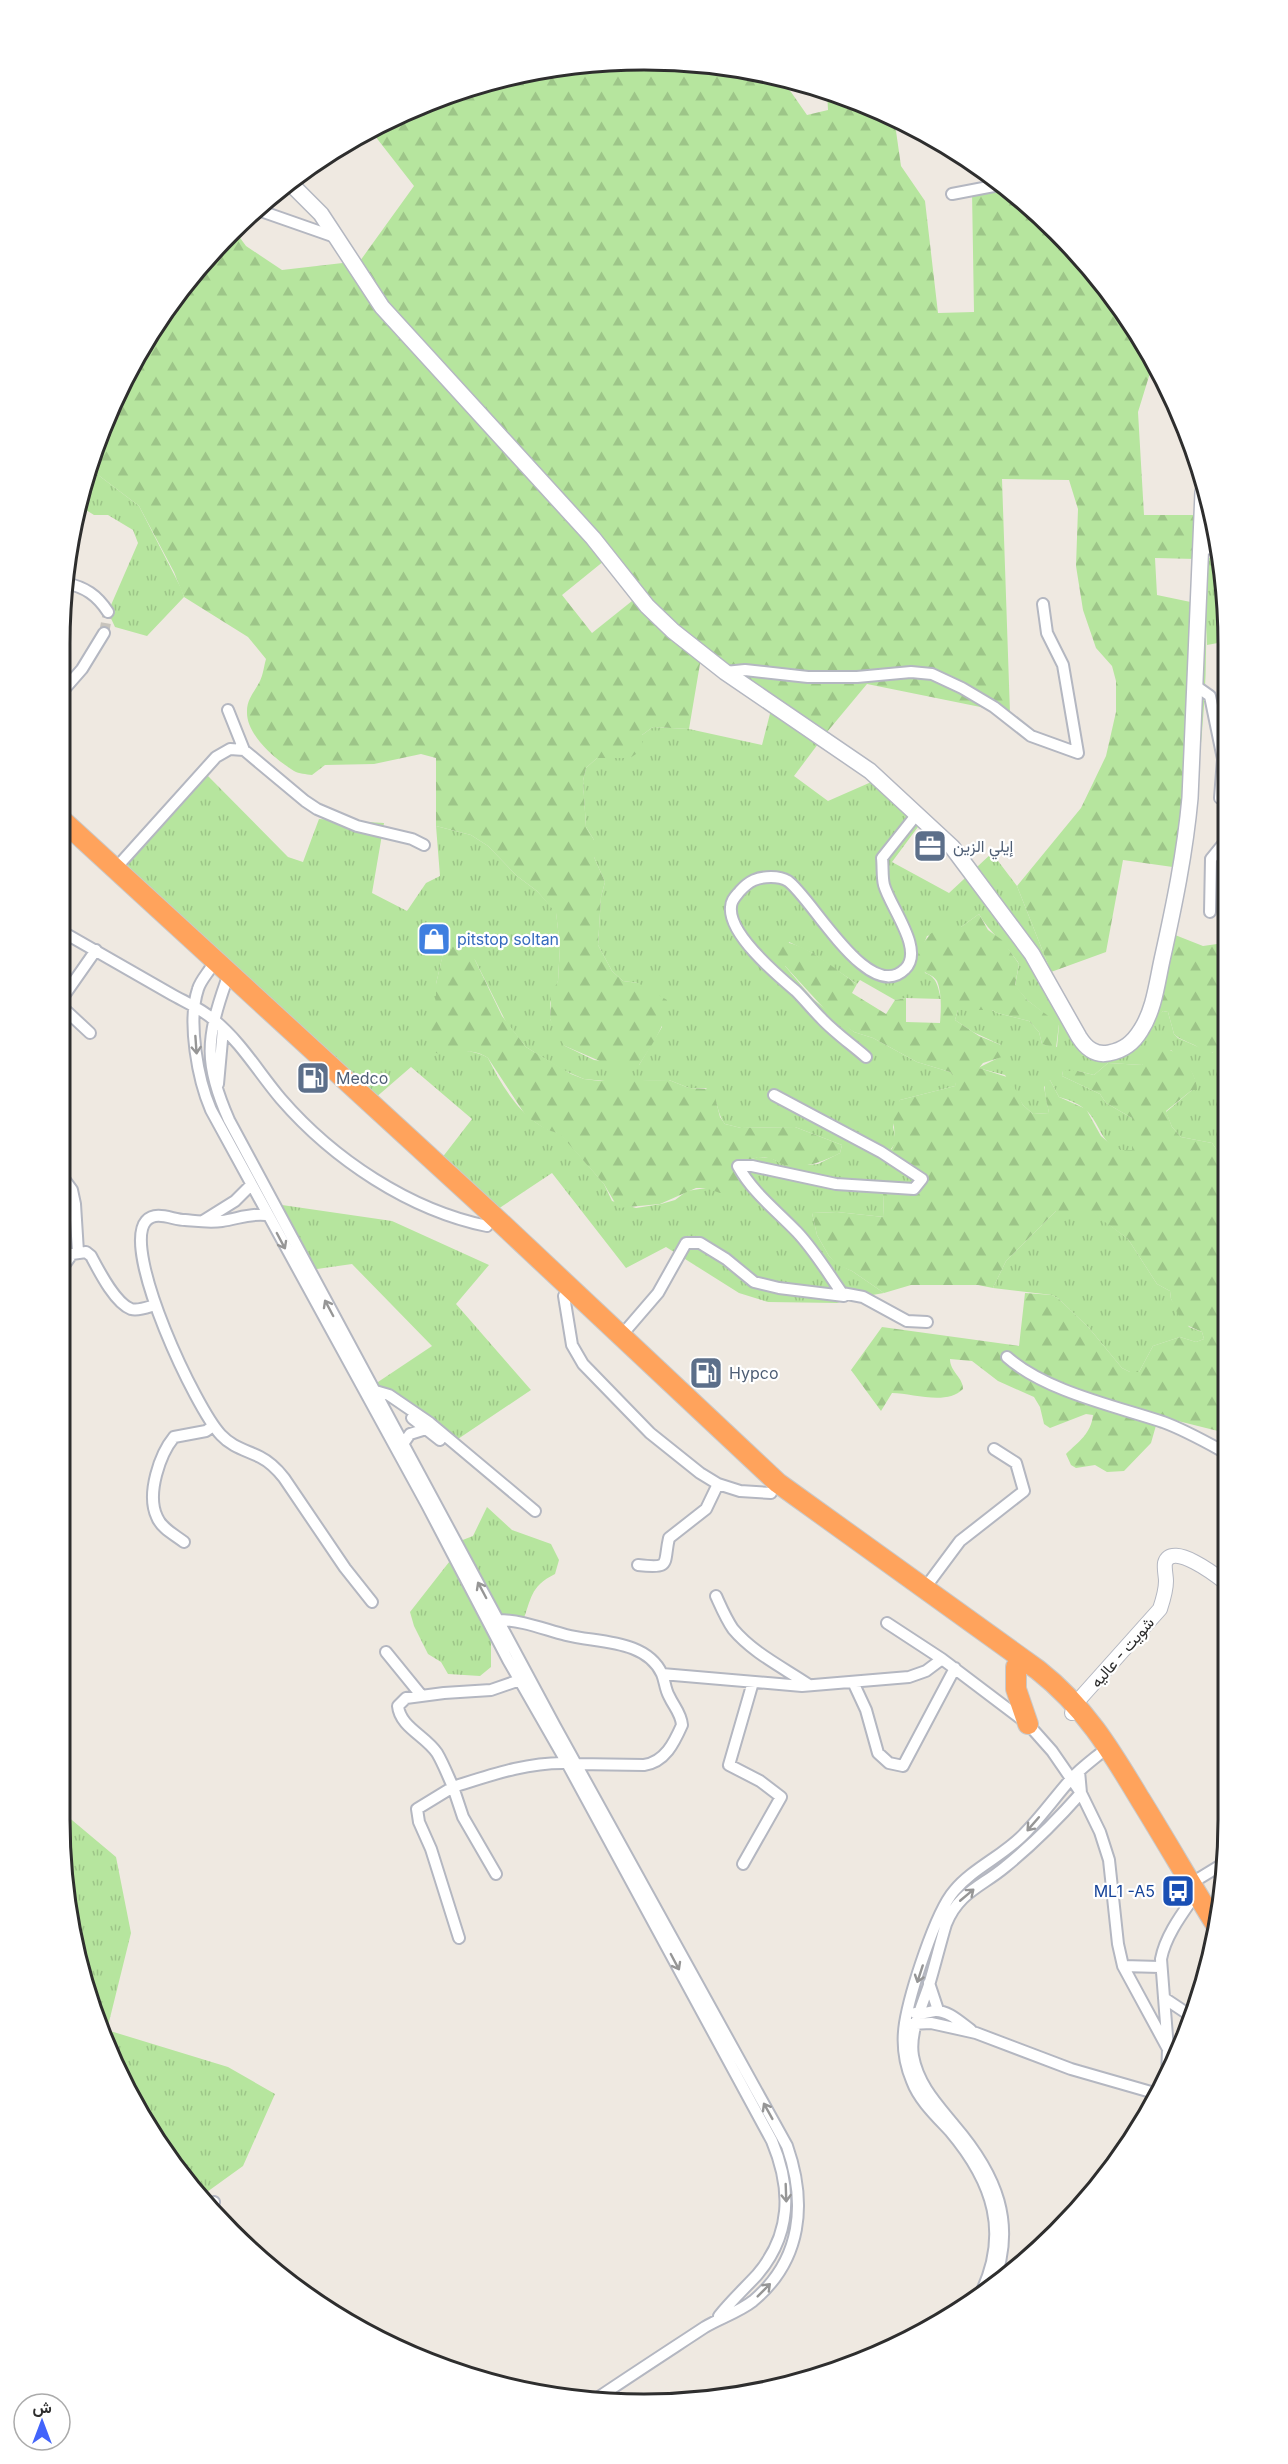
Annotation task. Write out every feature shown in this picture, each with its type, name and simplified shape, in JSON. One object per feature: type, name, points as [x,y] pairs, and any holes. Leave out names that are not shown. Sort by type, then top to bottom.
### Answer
[{"type":"highway","points":[[70,827],[621,1336],[771,1493],[825,1534],[925,1588],[1038,1670],[1074,1708],[1113,1755],[1209,1914]]},
{"type":"highway","points":[[70,842],[226,982],[564,1296],[778,1483],[1016,1667],[1074,1708],[1200,1898],[1208,1921]]},
{"type":"highway","points":[[1016,1667],[1016,1689],[1028,1724]]},
{"type":"main road","points":[[296,189],[321,214],[382,307],[593,538],[647,606],[725,672],[870,771],[952,847],[1021,938],[1086,1048],[1105,1054],[1129,1046],[1142,1030],[1150,1013],[1186,847],[1202,512]]},
{"type":"street","points":[[952,194],[990,187]]},
{"type":"street","points":[[266,213],[335,237]]},
{"type":"street","points":[[1199,548],[1209,549]]},
{"type":"street","points":[[74,585],[80,586],[99,598],[108,612]]},
{"type":"street","points":[[725,672],[746,670],[808,677],[857,677],[911,672],[932,674],[962,688],[993,707],[1030,736],[1078,753],[1063,665],[1047,633],[1043,604]]},
{"type":"street","points":[[70,683],[82,669],[104,633]]},
{"type":"street","points":[[1193,684],[1210,696],[1218,735]]},
{"type":"street","points":[[228,710],[244,750],[305,801],[346,822],[412,839],[424,845]]},
{"type":"street","points":[[116,868],[216,756],[230,748],[244,750]]},
{"type":"street","points":[[866,1057],[822,1020],[797,993],[765,965],[741,935],[730,909],[732,900],[745,885],[756,878],[778,877],[788,881],[794,887],[840,944],[869,970],[879,975],[890,976],[903,971],[910,963],[911,947],[885,886],[882,858],[917,814]]},
{"type":"street","points":[[1210,912],[1212,860],[1218,852]]},
{"type":"street","points":[[70,936],[213,1018],[298,1118],[315,1135],[348,1161],[396,1191],[436,1212],[487,1226]]},
{"type":"street","points":[[70,987],[96,950]]},
{"type":"street","points":[[210,969],[198,988],[195,1008],[195,1043],[204,1095],[266,1215],[370,1393],[403,1444],[498,1620],[520,1680],[572,1763]]},
{"type":"street","points":[[226,982],[213,1018],[210,1067],[217,1094],[234,1131],[370,1393],[724,2043],[781,2163],[786,2187],[786,2211],[781,2234],[771,2256],[757,2275],[715,2321]]},
{"type":"street","points":[[70,1014],[90,1033]]},
{"type":"street","points":[[217,1094],[223,1029]]},
{"type":"street","points":[[774,1095],[881,1152],[922,1179],[914,1189],[868,1187],[836,1184],[752,1166],[738,1166],[746,1181],[764,1202],[798,1233],[842,1293],[863,1297],[907,1321],[927,1322]]},
{"type":"street","points":[[203,1221],[235,1201],[251,1185]]},
{"type":"street","points":[[70,1187],[78,1252]]},
{"type":"street","points":[[266,1215],[255,1214],[222,1221],[152,1217],[146,1222],[140,1239],[155,1305],[169,1341],[213,1426],[230,1443],[260,1457],[279,1471],[345,1568],[372,1602]]},
{"type":"street","points":[[621,1336],[658,1293],[686,1243],[700,1243],[726,1259],[754,1281],[779,1288],[844,1296],[842,1293]]},
{"type":"street","points":[[70,1257],[78,1252],[86,1252],[91,1256],[119,1300],[131,1309],[155,1305]]},
{"type":"street","points":[[564,1296],[572,1345],[583,1364],[650,1433],[700,1473],[718,1484],[740,1491],[771,1493]]},
{"type":"street","points":[[1007,1357],[1020,1369],[1048,1383],[1165,1423],[1218,1449]]},
{"type":"street","points":[[370,1393],[412,1418],[442,1441],[460,1450]]},
{"type":"street","points":[[370,1393],[388,1395],[416,1413],[535,1511]]},
{"type":"street","points":[[184,1542],[166,1528],[156,1516],[154,1492],[159,1459],[174,1437],[206,1431],[213,1426]]},
{"type":"street","points":[[403,1444],[410,1434],[426,1429]]},
{"type":"street","points":[[925,1588],[960,1541],[1024,1491],[1016,1463],[994,1449]]},
{"type":"street","points":[[638,1565],[657,1567],[664,1564],[668,1557],[669,1538],[706,1509],[718,1484]]},
{"type":"street","name":"شويت - عاليه","points":[[1074,1708],[1160,1609],[1165,1594],[1165,1564],[1169,1558],[1180,1555],[1218,1578]]},
{"type":"street","points":[[716,1596],[728,1620],[741,1638],[810,1685]]},
{"type":"street","points":[[459,1938],[431,1849],[418,1822],[417,1809],[453,1787],[510,1769],[549,1763],[644,1765],[654,1763],[664,1756],[682,1725],[679,1712],[669,1696],[662,1674],[652,1660],[630,1647],[567,1635],[512,1620],[498,1620]]},
{"type":"street","points":[[887,1623],[955,1668],[1028,1724],[1075,1775],[1107,1854],[1123,1966],[1169,2049]]},
{"type":"street","points":[[386,1652],[421,1695]]},
{"type":"street","points":[[662,1674],[810,1685],[909,1677],[926,1671],[942,1659]]},
{"type":"street","points":[[853,1682],[866,1710],[878,1753],[889,1763],[903,1766],[955,1668]]},
{"type":"street","points":[[496,1874],[463,1817],[453,1787],[437,1753],[425,1739],[407,1725],[399,1711],[401,1701],[405,1698],[491,1690],[520,1680]]},
{"type":"street","points":[[743,1863],[781,1797],[759,1781],[729,1765],[753,1682]]},
{"type":"street","points":[[986,2280],[996,2244],[995,2219],[989,2193],[971,2159],[925,2102],[912,2082],[904,2054],[935,1927],[949,1897],[964,1882],[1024,1835],[1075,1775],[1102,1752]]},
{"type":"street","points":[[996,2272],[1004,2244],[1003,2218],[997,2191],[978,2154],[919,2079],[912,2053],[912,2019],[930,1983],[946,1924],[958,1903],[970,1891],[1005,1868],[1061,1815],[1081,1792]]},
{"type":"street","points":[[1171,2046],[1160,1967],[1164,1946],[1214,1878]]},
{"type":"street","points":[[1123,1966],[1160,1967]]},
{"type":"street","points":[[930,1983],[938,2010]]},
{"type":"street","points":[[1164,1998],[1184,2011]]},
{"type":"street","points":[[912,2019],[938,2010],[976,2033]]},
{"type":"street","points":[[912,2019],[976,2033],[1071,2069],[1149,2091]]},
{"type":"street","points":[[606,2392],[715,2321],[751,2303],[768,2287],[782,2267],[792,2244],[798,2220],[799,2194],[795,2170],[787,2146],[724,2043]]},
{"type":"green space","points":[[644,70],[719,75],[788,89],[807,115],[828,110],[827,101],[895,129],[901,166],[925,201],[938,313],[974,312],[972,191],[991,188],[1050,238],[1099,295],[1121,325],[1150,374],[1138,412],[1144,515],[1195,515],[1196,559],[1155,558],[1157,595],[1205,605],[1206,671],[1202,737],[1187,869],[1123,860],[1106,952],[1051,972],[1017,886],[1081,808],[1106,756],[1116,712],[1116,681],[1112,666],[1096,648],[1083,610],[1076,566],[1078,509],[1069,480],[1002,479],[1010,713],[867,684],[827,732],[702,652],[689,729],[653,727],[642,735],[642,750],[630,758],[597,758],[586,768],[583,781],[586,827],[594,840],[594,857],[605,882],[601,897],[598,945],[612,971],[623,981],[638,983],[667,1000],[662,1026],[639,1065],[609,1065],[565,1046],[556,1034],[550,1019],[551,994],[558,981],[560,946],[556,913],[537,891],[517,876],[488,846],[471,835],[436,826],[436,758],[421,754],[374,764],[325,765],[312,775],[296,772],[263,746],[251,729],[247,711],[248,703],[261,679],[266,659],[248,637],[184,597],[174,572],[139,506],[97,474],[114,425],[147,357],[189,295],[238,238],[282,270],[360,261],[414,186],[376,137],[425,114],[460,101],[496,90],[569,75]],"holes":[[[604,561],[637,597],[592,633],[562,595]]]},
{"type":"green space","points":[[97,474],[139,506],[181,588],[184,597],[147,636],[115,627],[108,612],[138,543],[133,530],[108,515],[94,515],[87,510]]},
{"type":"green space","points":[[1207,558],[1211,558],[1213,569],[1218,643],[1207,645],[1205,605]]},
{"type":"green space","points":[[774,698],[827,732],[794,776],[828,801],[885,776],[926,816],[892,862],[949,893],[992,853],[1017,886],[1066,1017],[1095,1047],[1117,1045],[1163,1011],[1168,1012],[1174,1034],[1178,1038],[1212,1053],[1218,1046],[1218,1152],[1212,1143],[1181,1137],[1172,1127],[1166,1112],[1192,1090],[1196,1090],[1196,1083],[1191,1072],[1171,1050],[1142,1065],[1108,1063],[1094,1075],[1078,1071],[1063,1071],[1062,1076],[1100,1094],[1106,1103],[1132,1118],[1132,1150],[1115,1148],[1109,1144],[1088,1112],[1075,1103],[1059,1097],[1050,1080],[1044,1087],[1049,1113],[1033,1114],[1023,1105],[1005,1075],[978,1068],[1000,1057],[1001,1045],[973,1032],[955,1020],[958,1010],[992,1010],[1029,1021],[1039,1032],[1042,1044],[1057,1047],[1059,1025],[1027,1000],[1015,986],[1019,964],[979,914],[961,927],[927,936],[921,951],[925,973],[935,980],[941,999],[895,1000],[860,980],[857,984],[812,953],[789,942],[785,966],[813,999],[854,1032],[873,1038],[917,1062],[950,1072],[957,1079],[955,1086],[900,1100],[893,1127],[896,1142],[891,1149],[926,1177],[926,1185],[917,1184],[883,1194],[884,1217],[837,1212],[812,1213],[817,1235],[829,1256],[837,1264],[852,1271],[884,1293],[837,1303],[768,1302],[739,1293],[666,1247],[626,1268],[552,1173],[492,1213],[438,1163],[472,1119],[411,1067],[374,1099],[123,870],[207,775],[288,857],[303,862],[319,819],[384,823],[372,893],[407,911],[426,883],[440,876],[436,826],[471,835],[488,846],[517,876],[537,891],[556,912],[560,946],[558,981],[550,1003],[550,1019],[565,1046],[594,1060],[639,1065],[662,1027],[638,983],[623,981],[612,971],[598,945],[601,897],[605,882],[594,857],[594,840],[586,827],[583,781],[586,768],[597,758],[630,758],[642,735],[653,727],[689,729],[762,745]],"holes":[[[444,950],[475,960],[506,1022],[526,1047],[563,1070],[584,1079],[615,1082],[669,1080],[689,1088],[706,1088],[716,1101],[725,1124],[741,1128],[795,1127],[842,1145],[840,1153],[818,1164],[808,1165],[784,1165],[771,1158],[758,1157],[739,1163],[706,1188],[687,1191],[675,1200],[661,1204],[636,1208],[612,1201],[604,1184],[560,1133],[536,1123],[516,1104],[488,1058],[471,1052],[440,1054],[436,984]]]},
{"type":"green space","points":[[979,914],[988,930],[1002,940],[1019,964],[1015,985],[1027,1000],[1059,1024],[1056,1048],[1042,1044],[1039,1032],[1029,1021],[992,1010],[958,1010],[955,1020],[979,1036],[1001,1045],[1007,1051],[1005,1056],[983,1063],[979,1068],[1010,1078],[1023,1105],[1033,1114],[1049,1113],[1045,1082],[1050,1080],[1059,1097],[1086,1109],[1101,1136],[1109,1143],[1120,1150],[1132,1150],[1132,1118],[1106,1103],[1100,1094],[1062,1076],[1063,1071],[1078,1071],[1094,1075],[1108,1063],[1142,1065],[1159,1048],[1166,1049],[1185,1062],[1194,1076],[1197,1090],[1192,1090],[1166,1111],[1172,1127],[1181,1137],[1212,1143],[1218,1152],[1218,1431],[1174,1420],[1167,1419],[1157,1422],[1151,1443],[1124,1471],[1107,1472],[1095,1465],[1076,1468],[1071,1465],[1066,1454],[1087,1433],[1093,1415],[1086,1414],[1050,1428],[1044,1424],[1040,1407],[1034,1397],[998,1381],[972,1361],[950,1359],[963,1389],[956,1394],[939,1398],[892,1393],[881,1411],[851,1370],[882,1327],[1019,1346],[1025,1293],[1052,1295],[1059,1299],[1089,1328],[1122,1368],[1130,1372],[1139,1372],[1153,1346],[1180,1337],[1196,1342],[1204,1339],[1202,1332],[1182,1323],[1171,1299],[1170,1291],[1157,1284],[1128,1239],[1090,1211],[1056,1211],[1006,1261],[993,1288],[978,1285],[911,1285],[884,1293],[852,1271],[837,1265],[829,1256],[817,1235],[812,1213],[837,1212],[884,1217],[885,1186],[893,1183],[925,1184],[925,1177],[889,1155],[895,1142],[893,1112],[900,1100],[955,1086],[956,1079],[950,1072],[917,1062],[873,1038],[854,1032],[831,1016],[775,955],[776,947],[781,942],[790,943],[810,952],[857,984],[852,993],[886,1014],[895,1000],[906,998],[906,1022],[940,1023],[939,986],[935,979],[919,966],[918,955],[927,939],[939,927],[961,927]]},
{"type":"green space","points":[[1170,933],[1203,946],[1218,944],[1218,1048],[1208,1053],[1180,1039],[1174,1034],[1168,1012],[1163,1011],[1155,1019]]},
{"type":"green space","points":[[451,946],[465,951],[475,960],[502,1016],[526,1047],[571,1074],[584,1079],[600,1081],[669,1080],[689,1088],[713,1089],[720,1117],[725,1124],[741,1128],[795,1127],[842,1145],[840,1153],[820,1162],[799,1166],[784,1165],[763,1157],[755,1158],[739,1164],[742,1186],[737,1192],[720,1193],[706,1188],[696,1188],[660,1204],[618,1208],[604,1184],[560,1134],[545,1129],[526,1116],[488,1058],[475,1052],[440,1054],[425,1050],[436,1008],[436,984],[444,949]]},
{"type":"green space","points":[[282,1205],[392,1221],[489,1265],[456,1304],[531,1390],[455,1441],[372,1386],[432,1346],[352,1264],[310,1270]]},
{"type":"green space","points":[[1090,1210],[1128,1239],[1157,1284],[1170,1291],[1171,1299],[1189,1327],[1202,1332],[1204,1339],[1196,1342],[1180,1337],[1153,1346],[1139,1372],[1130,1372],[1122,1368],[1089,1328],[1059,1299],[1052,1295],[993,1288],[1006,1261],[1056,1211]]},
{"type":"green space","points":[[487,1507],[512,1530],[551,1544],[559,1560],[555,1574],[540,1584],[532,1594],[522,1623],[491,1632],[491,1667],[480,1676],[448,1674],[441,1662],[428,1654],[414,1626],[410,1612],[453,1557],[460,1541],[473,1536]]},
{"type":"green space","points":[[70,1818],[116,1857],[131,1933],[108,2024],[90,1968],[75,1895]]},
{"type":"green space","points":[[111,2031],[228,2067],[275,2094],[243,2166],[208,2192],[167,2139],[147,2107]]},
{"type":"tunnel","points":[[104,633],[108,612]]},
{"type":"place","name":"إيلي الزين","points":[[930,846]]},
{"type":"place","name":"pitstop soltan","points":[[434,939]]},
{"type":"place","name":"Medco","points":[[313,1078]]},
{"type":"place","name":"Hypco","points":[[706,1373]]},
{"type":"place","name":"ML1 -A5","points":[[1178,1891]]}]
